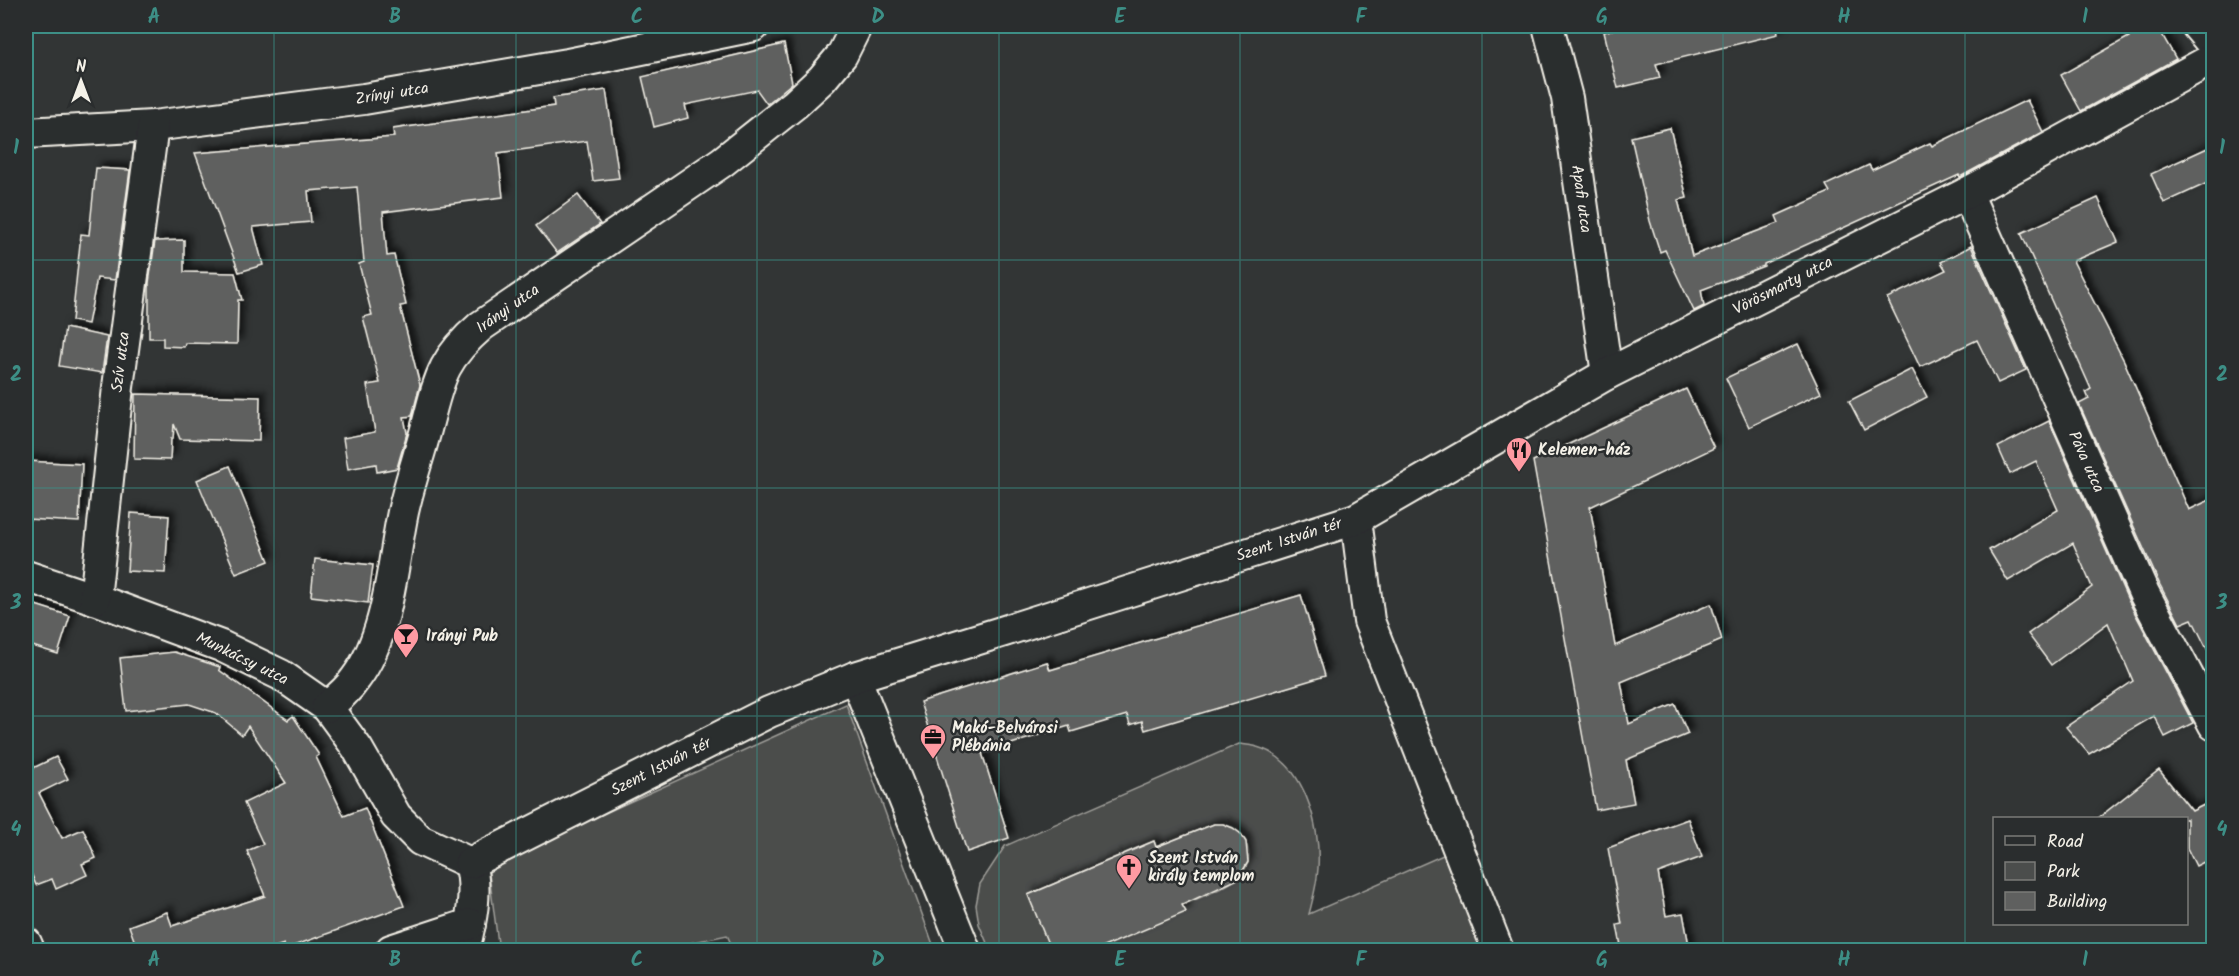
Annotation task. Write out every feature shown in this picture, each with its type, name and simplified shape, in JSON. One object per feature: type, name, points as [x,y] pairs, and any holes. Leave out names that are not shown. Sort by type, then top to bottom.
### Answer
[{"type":"street","name":"Zrínyi utca","points":[[26,133],[153,126],[364,99],[568,64],[754,26]]},
{"type":"street","name":"Irányi utca","points":[[327,707],[345,692],[358,676],[383,620],[403,511],[437,386],[451,355],[481,326],[722,162],[795,104],[822,79],[842,55],[855,29],[854,26]]},
{"type":"street","name":"Apafi utca","points":[[1548,26],[1567,98],[1607,374]]},
{"type":"street","points":[[2197,26],[2214,46]]},
{"type":"street","name":"Vörösmarty utca","points":[[1356,519],[1607,374],[1967,193],[2214,58]]},
{"type":"street","name":"Szív utca","points":[[95,599],[118,387],[153,126]]},
{"type":"street","name":"Páva utca","points":[[1967,193],[2144,593],[2214,725]]},
{"type":"street","name":"Szent István tér","points":[[470,863],[769,712],[855,677],[1356,519],[1369,621],[1498,951]]},
{"type":"street","name":"Munkácsy utca","points":[[26,576],[221,646],[281,675],[327,707],[357,747],[396,816],[420,840],[470,863]]},
{"type":"street","points":[[855,677],[965,951]]},
{"type":"street","points":[[391,951],[467,937],[475,879],[470,863]]},
{"type":"street","points":[[26,943],[29,951]]},
{"type":"green space","points":[[846,704],[935,950],[734,950],[727,935],[656,950],[514,950],[498,943],[488,866]]},
{"type":"green space","points":[[1239,744],[1255,746],[1273,754],[1287,765],[1298,780],[1306,797],[1316,833],[1318,851],[1317,880],[1309,914],[1450,852],[1489,950],[1094,950],[1185,911],[1182,905],[1218,890],[1240,875],[1247,865],[1249,854],[1245,841],[1231,829],[1214,824],[1156,847],[1153,841],[1028,895],[1051,950],[990,950],[979,924],[976,905],[980,884],[1005,846]]},
{"type":"building","points":[[1625,26],[1777,26],[1778,34],[1656,64],[1660,78],[1618,88],[1604,32]]},
{"type":"building","points":[[2123,26],[2157,26],[2176,59],[2081,111],[2061,75],[2129,37]]},
{"type":"building","points":[[784,44],[792,83],[767,104],[757,90],[685,105],[688,118],[654,127],[642,77]]},
{"type":"building","points":[[606,90],[619,178],[593,181],[587,141],[498,153],[503,197],[383,212],[387,256],[394,255],[406,305],[400,306],[420,385],[412,416],[404,417],[407,433],[397,468],[377,472],[376,464],[348,469],[343,438],[375,432],[367,385],[380,383],[363,317],[372,315],[359,264],[364,262],[357,187],[308,191],[311,222],[253,227],[263,265],[239,272],[195,153],[394,137],[393,129],[554,106],[553,98]]},
{"type":"building","points":[[2027,100],[2043,132],[1960,177],[1959,175],[1764,264],[1764,266],[1701,290],[1704,306],[1694,311],[1665,250],[1660,252],[1650,221],[1631,137],[1670,128],[1687,198],[1678,200],[1692,256],[1779,223],[1776,216],[1830,192],[1826,185],[1869,165],[1872,170],[1930,143],[1932,146]]},
{"type":"building","points":[[2214,145],[2214,180],[2164,203],[2151,174]]},
{"type":"building","points":[[96,168],[130,170],[115,280],[97,278],[88,324],[72,321],[81,234],[89,235]]},
{"type":"building","points":[[578,195],[600,224],[557,253],[536,226]]},
{"type":"building","points":[[2098,198],[2118,242],[2073,261],[2124,361],[2189,510],[2214,498],[2214,663],[2192,619],[2180,624],[2160,585],[2079,404],[2089,399],[2086,392],[2091,389],[2021,233]]},
{"type":"building","points":[[184,240],[184,272],[235,273],[242,300],[238,300],[237,344],[185,343],[184,347],[163,346],[163,338],[149,338],[149,283],[155,241]]},
{"type":"building","points":[[1971,246],[2026,370],[1998,383],[1977,340],[1920,367],[1887,298],[1946,270],[1941,262]]},
{"type":"building","points":[[65,328],[107,337],[102,373],[59,366]]},
{"type":"building","points":[[1798,344],[1821,393],[1749,427],[1726,378]]},
{"type":"building","points":[[1912,369],[1927,397],[1864,430],[1849,401]]},
{"type":"building","points":[[1686,389],[1714,448],[1590,507],[1615,646],[1711,604],[1722,640],[1621,682],[1629,724],[1675,704],[1688,734],[1626,760],[1634,803],[1596,810],[1533,461]]},
{"type":"building","points":[[135,394],[260,397],[259,441],[180,439],[174,424],[170,460],[134,459]]},
{"type":"building","points":[[2049,421],[2128,600],[2193,723],[2165,737],[2154,716],[2089,754],[2066,727],[2133,681],[2108,623],[2051,665],[2028,634],[2092,587],[2073,543],[2008,581],[1989,550],[2058,510],[2036,461],[2010,474],[1998,447]]},
{"type":"building","points":[[26,461],[82,464],[79,522],[26,519]]},
{"type":"building","points":[[230,466],[269,561],[236,574],[197,480]]},
{"type":"building","points":[[131,513],[169,516],[165,573],[127,571]]},
{"type":"building","points":[[315,559],[373,565],[368,603],[311,596]]},
{"type":"building","points":[[1301,595],[1325,676],[1145,730],[1142,721],[1130,725],[1127,715],[1071,732],[1069,726],[982,753],[1009,838],[967,852],[920,702],[1047,662],[1050,670]]},
{"type":"building","points":[[26,602],[70,616],[58,654],[26,644]]},
{"type":"building","points":[[174,652],[220,667],[219,670],[288,720],[293,716],[319,755],[316,757],[344,816],[365,808],[404,906],[285,949],[284,944],[264,951],[138,951],[129,926],[167,912],[172,926],[265,896],[247,851],[263,844],[244,803],[286,783],[248,726],[242,735],[216,713],[189,704],[126,711],[120,658]]},
{"type":"building","points":[[56,757],[68,779],[39,793],[62,838],[83,829],[96,858],[82,864],[87,875],[56,889],[52,879],[36,885],[26,861],[26,768],[27,771]]},
{"type":"building","points":[[2159,770],[2192,811],[2214,800],[2214,857],[2196,866],[2188,850],[2188,817],[2100,817]]},
{"type":"building","points":[[1688,819],[1702,857],[1658,873],[1666,916],[1683,913],[1690,951],[1622,951],[1617,925],[1622,924],[1608,848]]},
{"type":"building","name":"Szent István király templom","points":[[1214,824],[1223,824],[1233,828],[1246,842],[1248,862],[1238,879],[1182,905],[1186,912],[1094,951],[1051,951],[1028,895],[1154,841],[1156,847]]},
{"type":"place","name":"Kelemen-ház","points":[[1519,473]]},
{"type":"place","name":"Irányi Pub","points":[[406,659]]},
{"type":"place","name":"Makó-Belvárosi Plébánia","points":[[933,760]]},
{"type":"place","name":"Szent István király templom","points":[[1129,890]]}]
